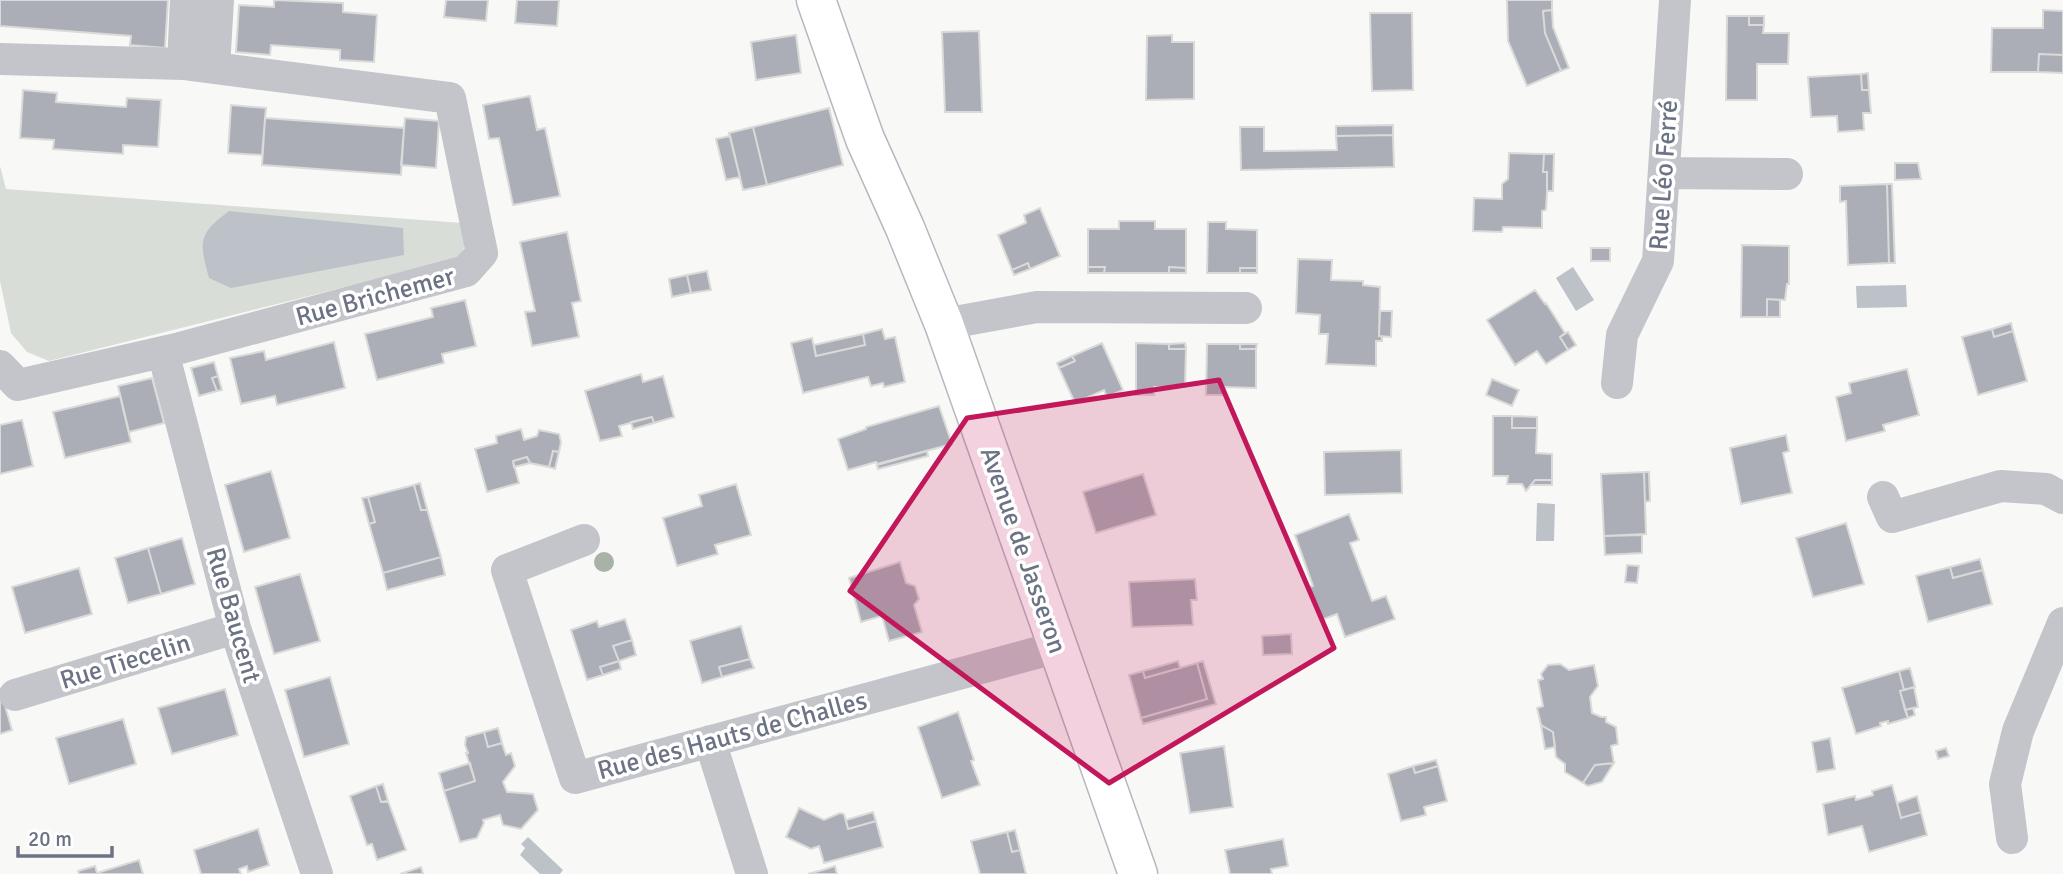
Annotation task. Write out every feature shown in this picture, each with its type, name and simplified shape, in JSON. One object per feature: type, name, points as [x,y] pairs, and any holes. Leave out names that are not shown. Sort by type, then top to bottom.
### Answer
[{"type":"main road","name":"Avenue de Jasseron","points":[[816,0],[865,139],[944,324],[1138,874]]},
{"type":"main road","name":"Avenue de Jasseron","points":[[841,0],[872,96],[905,228]]},
{"type":"street","points":[[183,64],[186,0]]},
{"type":"street","points":[[214,68],[218,0]]},
{"type":"street","name":"Rue Léo Ferré","points":[[1617,383],[1622,335],[1658,261],[1675,0]]},
{"type":"street","name":"Rue Brichemer","points":[[0,59],[183,64],[450,98],[482,253],[466,271],[163,352],[18,385],[0,366]]},
{"type":"street","points":[[1664,173],[1787,174]]},
{"type":"street","points":[[944,324],[1037,307],[1246,308]]},
{"type":"street","name":"Rue Baucent","points":[[163,352],[236,628],[317,874]]},
{"type":"street","points":[[1883,498],[1892,517],[2001,486],[2046,488],[2063,498]]},
{"type":"street","name":"Rue des Hauts de Challes","points":[[584,540],[507,570],[575,778],[1058,647]]},
{"type":"street","points":[[2012,838],[2005,784],[2018,731],[2063,624]]},
{"type":"street","name":"Rue Tiecelin","points":[[15,695],[236,628]]},
{"type":"street","points":[[710,741],[752,874]]},
{"type":"highlighted area","points":[[1219,380],[1334,648],[1109,783],[850,591],[967,418]]},
{"type":"shaded area","points":[[0,166],[6,189],[462,223],[466,245],[457,259],[49,361],[27,352],[11,333],[0,281]]},
{"type":"shaded area","points":[[229,211],[403,228],[404,255],[231,288],[209,278],[203,247],[206,233],[211,226]]},
{"type":"shaded area","points":[[1573,267],[1594,300],[1576,311],[1556,278]]},
{"type":"shaded area","points":[[1906,285],[1907,307],[1857,308],[1856,286]]},
{"type":"shaded area","points":[[1537,503],[1555,504],[1554,541],[1536,541]]},
{"type":"shaded area","points":[[528,837],[563,870],[560,874],[540,874],[520,855],[525,848],[521,844]]},
{"type":"building","points":[[0,0],[168,0],[165,48],[130,45],[131,36],[0,26]]},
{"type":"building","points":[[274,0],[343,3],[343,12],[377,15],[374,62],[340,60],[340,50],[271,45],[270,55],[236,52],[239,5],[274,7]]},
{"type":"building","points":[[446,0],[488,0],[486,21],[444,17]]},
{"type":"building","points":[[517,0],[559,0],[557,26],[515,23]]},
{"type":"building","points":[[1507,0],[1552,0],[1552,10],[1543,11],[1545,33],[1561,71],[1527,86],[1508,41]]},
{"type":"building","points":[[1552,10],[1553,27],[1569,68],[1561,71],[1545,33],[1543,11]]},
{"type":"building","points":[[2043,10],[2063,11],[2063,55],[2039,54],[2038,72],[1991,72],[1992,28],[2043,28]]},
{"type":"building","points":[[1370,13],[1412,13],[1413,90],[1372,91]]},
{"type":"building","points":[[1727,16],[1749,16],[1749,25],[1764,25],[1763,33],[1789,33],[1788,64],[1757,64],[1757,100],[1726,100]]},
{"type":"building","points":[[1749,16],[1764,16],[1764,25],[1749,25]]},
{"type":"building","points":[[979,31],[982,112],[945,112],[942,32]]},
{"type":"building","points":[[796,35],[801,73],[756,80],[751,42]]},
{"type":"building","points":[[1172,35],[1172,42],[1194,42],[1194,99],[1146,100],[1147,36]]},
{"type":"building","points":[[2039,54],[2063,55],[2063,73],[2038,72]]},
{"type":"building","points":[[1868,73],[1869,90],[1862,90],[1861,74]]},
{"type":"building","points":[[1861,74],[1862,90],[1869,90],[1871,113],[1863,113],[1864,130],[1838,132],[1837,116],[1811,117],[1808,77]]},
{"type":"building","points":[[23,90],[57,93],[56,102],[126,107],[127,98],[161,100],[158,147],[123,145],[123,154],[53,149],[54,140],[20,138]]},
{"type":"building","points":[[530,96],[537,130],[545,128],[560,196],[513,205],[499,138],[489,139],[483,105]]},
{"type":"building","points":[[231,105],[266,108],[262,155],[228,153]]},
{"type":"building","points":[[829,108],[843,165],[767,185],[753,127]]},
{"type":"building","points":[[265,118],[404,128],[401,175],[262,165]]},
{"type":"building","points":[[405,118],[439,121],[436,168],[401,165]]},
{"type":"building","points":[[1393,125],[1393,135],[1336,136],[1336,126]]},
{"type":"building","points":[[753,127],[767,185],[743,190],[729,133]]},
{"type":"building","points":[[1240,127],[1264,127],[1264,151],[1337,150],[1336,136],[1393,135],[1394,167],[1241,170]]},
{"type":"building","points":[[730,136],[740,177],[726,180],[716,139]]},
{"type":"building","points":[[1509,153],[1544,154],[1543,172],[1547,172],[1547,191],[1546,210],[1542,211],[1542,228],[1503,227],[1502,232],[1473,231],[1474,198],[1502,199],[1502,184],[1508,179]]},
{"type":"building","points":[[1544,154],[1554,154],[1553,191],[1547,191],[1547,172],[1543,172]]},
{"type":"building","points":[[1895,163],[1918,163],[1921,179],[1895,180]]},
{"type":"building","points":[[1887,184],[1892,184],[1895,263],[1889,263]]},
{"type":"building","points":[[1887,184],[1889,263],[1848,265],[1846,201],[1840,202],[1840,186]]},
{"type":"building","points":[[1040,208],[1060,256],[1030,269],[1028,263],[1012,270],[998,235],[1026,223],[1024,215]]},
{"type":"building","points":[[1119,221],[1155,221],[1155,229],[1186,229],[1186,268],[1169,267],[1169,273],[1104,273],[1105,267],[1088,267],[1088,229],[1119,229]]},
{"type":"building","points":[[1208,222],[1226,222],[1226,229],[1257,230],[1257,268],[1240,268],[1240,273],[1207,273]]},
{"type":"building","points":[[567,232],[581,301],[572,303],[579,337],[532,346],[525,312],[535,311],[520,242]]},
{"type":"building","points":[[1742,245],[1789,246],[1789,284],[1785,300],[1767,299],[1767,317],[1741,317]]},
{"type":"building","points":[[1591,248],[1610,248],[1610,261],[1591,261]]},
{"type":"building","points":[[1298,259],[1332,260],[1331,280],[1363,281],[1363,285],[1380,287],[1379,336],[1382,341],[1376,341],[1376,366],[1326,364],[1328,334],[1319,334],[1320,315],[1296,313]]},
{"type":"building","points":[[1028,263],[1030,269],[1014,275],[1012,270]]},
{"type":"building","points":[[1088,267],[1105,267],[1104,273],[1088,273]]},
{"type":"building","points":[[1169,267],[1186,268],[1186,273],[1169,273]]},
{"type":"building","points":[[1240,268],[1257,268],[1257,273],[1240,273]]},
{"type":"building","points":[[707,271],[711,290],[691,293],[687,275]]},
{"type":"building","points":[[687,275],[691,293],[672,297],[669,279]]},
{"type":"building","points":[[1535,290],[1565,333],[1560,337],[1568,350],[1546,364],[1537,351],[1515,365],[1487,320]]},
{"type":"building","points":[[1767,299],[1780,300],[1780,317],[1767,317]]},
{"type":"building","points":[[465,300],[476,346],[442,354],[444,363],[377,380],[365,334],[433,317],[431,308]]},
{"type":"building","points":[[1380,311],[1392,311],[1391,337],[1379,336]]},
{"type":"building","points":[[2011,323],[2013,331],[1994,337],[1992,329]]},
{"type":"building","points":[[882,329],[885,339],[895,337],[905,382],[884,387],[883,383],[871,386],[868,377],[803,393],[791,343],[812,338],[816,356],[865,345],[863,334]]},
{"type":"building","points":[[1992,329],[1994,337],[2013,331],[2027,381],[1978,395],[1962,337]]},
{"type":"building","points":[[1568,332],[1576,345],[1568,350],[1560,337]]},
{"type":"building","points":[[863,334],[865,345],[816,356],[814,345]]},
{"type":"building","points":[[334,342],[345,388],[277,405],[275,396],[241,404],[230,358],[264,351],[266,360]]},
{"type":"building","points":[[1102,343],[1123,390],[1107,397],[1104,390],[1075,403],[1059,368],[1075,361],[1072,356]]},
{"type":"building","points":[[1136,343],[1169,344],[1169,349],[1186,349],[1185,387],[1154,387],[1154,395],[1136,395]]},
{"type":"building","points":[[1185,343],[1186,349],[1169,349],[1169,344]]},
{"type":"building","points":[[1207,344],[1240,344],[1240,349],[1256,349],[1256,388],[1225,387],[1225,395],[1206,395]]},
{"type":"building","points":[[1240,344],[1257,344],[1256,349],[1240,349]]},
{"type":"building","points":[[1072,356],[1075,361],[1059,368],[1057,363]]},
{"type":"building","points":[[214,362],[218,376],[212,378],[217,391],[199,396],[191,368]]},
{"type":"building","points":[[1907,369],[1919,415],[1883,425],[1885,431],[1846,441],[1836,397],[1851,393],[1849,383]]},
{"type":"building","points":[[641,374],[643,382],[663,376],[674,417],[654,423],[652,417],[619,426],[622,436],[600,441],[585,391]]},
{"type":"building","points":[[218,376],[222,390],[217,391],[212,378]]},
{"type":"building","points":[[152,378],[164,423],[129,432],[118,386]]},
{"type":"building","points":[[1492,379],[1519,390],[1512,406],[1486,395]]},
{"type":"building","points":[[120,396],[131,442],[65,458],[53,412]]},
{"type":"building","points":[[939,406],[952,444],[848,470],[838,439],[866,427]]},
{"type":"building","points":[[1493,416],[1512,416],[1512,428],[1537,428],[1536,453],[1552,454],[1552,480],[1535,480],[1526,491],[1522,484],[1507,484],[1508,476],[1493,476]]},
{"type":"building","points":[[1512,416],[1537,417],[1537,428],[1512,428]]},
{"type":"building","points":[[652,417],[654,423],[633,429],[631,422]]},
{"type":"building","points":[[22,420],[33,466],[0,474],[0,425]]},
{"type":"building","points":[[521,429],[524,440],[537,436],[539,430],[559,434],[559,452],[553,451],[549,467],[530,463],[527,457],[513,461],[519,483],[487,492],[475,449],[497,443],[496,436]]},
{"type":"building","points":[[1786,435],[1789,451],[1783,453],[1792,493],[1741,504],[1730,448]]},
{"type":"building","points":[[1401,450],[1402,493],[1325,495],[1324,452]]},
{"type":"building","points":[[553,451],[559,452],[555,469],[549,467]]},
{"type":"building","points":[[927,451],[928,456],[878,469],[877,465]]},
{"type":"building","points":[[527,457],[530,463],[514,467],[513,461]]},
{"type":"building","points":[[271,471],[290,538],[244,552],[225,485]]},
{"type":"building","points":[[1644,472],[1649,472],[1650,501],[1645,502]]},
{"type":"building","points":[[1644,472],[1646,534],[1604,536],[1601,474]]},
{"type":"building","points":[[1143,474],[1156,515],[1096,533],[1083,492]]},
{"type":"building","points":[[1535,480],[1552,480],[1552,485],[1531,485]]},
{"type":"building","points":[[420,483],[427,509],[421,510],[414,485]]},
{"type":"building","points":[[736,484],[751,535],[715,545],[718,554],[677,566],[663,518],[702,506],[699,495]]},
{"type":"building","points":[[414,485],[421,510],[427,509],[441,557],[383,573],[369,524],[375,522],[368,497]]},
{"type":"building","points":[[368,497],[375,522],[369,524],[362,498]]},
{"type":"building","points":[[1349,514],[1359,540],[1350,543],[1372,601],[1386,596],[1395,619],[1345,637],[1337,614],[1321,620],[1308,587],[1313,586],[1295,535]]},
{"type":"building","points":[[1846,523],[1864,584],[1813,597],[1796,538]]},
{"type":"building","points":[[1642,535],[1642,553],[1605,555],[1604,536]]},
{"type":"building","points":[[182,538],[195,584],[161,594],[148,548]]},
{"type":"building","points":[[148,548],[161,594],[128,603],[115,558]]},
{"type":"building","points":[[441,557],[445,575],[387,590],[383,573]]},
{"type":"building","points":[[1980,559],[1983,570],[1953,578],[1950,567]]},
{"type":"building","points":[[900,562],[906,583],[915,586],[919,599],[914,605],[922,632],[889,641],[882,616],[861,622],[849,578]]},
{"type":"building","points":[[1627,565],[1639,566],[1637,583],[1625,582]]},
{"type":"building","points":[[1950,567],[1953,578],[1983,570],[1992,604],[1928,622],[1916,576]]},
{"type":"building","points":[[79,568],[92,614],[25,633],[12,587]]},
{"type":"building","points":[[300,574],[320,641],[274,654],[255,587]]},
{"type":"building","points":[[1195,579],[1197,600],[1191,600],[1193,625],[1132,627],[1129,582]]},
{"type":"building","points":[[625,619],[632,640],[613,646],[619,661],[600,667],[603,675],[587,680],[571,630],[597,621],[599,627]]},
{"type":"building","points":[[741,626],[750,659],[719,667],[722,677],[702,683],[690,641]]},
{"type":"building","points":[[1291,634],[1292,654],[1263,655],[1262,636]]},
{"type":"building","points":[[632,640],[636,655],[619,661],[613,646]]},
{"type":"building","points":[[750,659],[754,668],[722,677],[719,667]]},
{"type":"building","points":[[619,661],[621,669],[603,675],[600,667]]},
{"type":"building","points":[[1178,661],[1180,668],[1145,678],[1143,671]]},
{"type":"building","points":[[1203,661],[1216,704],[1143,724],[1141,718],[1207,699],[1197,663]]},
{"type":"building","points":[[1197,663],[1207,699],[1141,718],[1129,675],[1143,671],[1145,678]]},
{"type":"building","points":[[1560,664],[1569,670],[1594,665],[1598,686],[1590,697],[1592,713],[1606,717],[1606,722],[1616,727],[1618,744],[1611,746],[1614,763],[1595,765],[1583,783],[1565,772],[1565,764],[1556,757],[1553,732],[1541,725],[1537,708],[1543,706],[1538,680],[1543,679],[1541,674],[1548,665]]},
{"type":"building","points":[[1910,668],[1915,687],[1904,690],[1899,671]]},
{"type":"building","points":[[1899,671],[1904,690],[1900,691],[1908,718],[1888,724],[1888,721],[1880,723],[1881,726],[1856,734],[1842,688]]},
{"type":"building","points":[[330,677],[349,744],[304,757],[285,690]]},
{"type":"building","points":[[1914,687],[1918,707],[1905,710],[1900,691]]},
{"type":"building","points":[[0,688],[12,730],[0,734]]},
{"type":"building","points":[[225,689],[238,735],[172,754],[158,708]]},
{"type":"building","points":[[1913,708],[1915,715],[1908,718],[1905,710]]},
{"type":"building","points":[[958,712],[980,785],[942,798],[918,727]]},
{"type":"building","points":[[123,719],[136,764],[69,784],[56,738]]},
{"type":"building","points":[[1541,725],[1553,732],[1555,747],[1545,749]]},
{"type":"building","points":[[498,728],[502,743],[488,747],[484,732]]},
{"type":"building","points":[[484,732],[488,747],[502,743],[506,755],[511,753],[515,766],[503,782],[507,792],[533,794],[538,810],[521,829],[503,825],[500,815],[483,820],[477,838],[460,842],[444,791],[475,781],[466,753],[466,737]]},
{"type":"building","points":[[1830,738],[1835,769],[1817,772],[1812,742]]},
{"type":"building","points":[[1224,746],[1233,807],[1190,813],[1180,753]]},
{"type":"building","points":[[1946,748],[1949,756],[1938,759],[1936,751]]},
{"type":"building","points":[[1436,760],[1438,766],[1415,773],[1413,766]]},
{"type":"building","points":[[470,763],[475,781],[444,791],[439,773]]},
{"type":"building","points":[[1614,763],[1602,782],[1588,786],[1583,783],[1595,765]]},
{"type":"building","points":[[1413,766],[1415,773],[1438,766],[1447,801],[1424,807],[1426,815],[1401,821],[1388,774]]},
{"type":"building","points":[[383,784],[388,801],[381,802],[376,786]]},
{"type":"building","points":[[1892,785],[1901,818],[1921,812],[1927,835],[1869,852],[1862,826],[1828,835],[1823,804],[1855,796],[1856,800],[1873,795],[1872,791]]},
{"type":"building","points":[[376,786],[381,802],[388,801],[406,850],[377,860],[372,844],[367,845],[350,796]]},
{"type":"building","points":[[1917,796],[1921,812],[1901,818],[1897,803]]},
{"type":"building","points":[[799,808],[824,820],[840,813],[844,814],[848,829],[876,821],[883,847],[824,863],[819,846],[811,849],[786,837]]},
{"type":"building","points":[[873,812],[876,821],[848,829],[846,820]]},
{"type":"building","points":[[258,829],[269,865],[248,872],[247,866],[239,869],[241,874],[201,874],[194,850]]},
{"type":"building","points":[[1015,830],[1020,850],[1012,852],[1007,832]]},
{"type":"building","points":[[1007,832],[1012,852],[1020,850],[1026,874],[980,874],[971,841]]},
{"type":"building","points":[[1283,839],[1288,866],[1271,869],[1272,874],[1230,874],[1225,850]]},
{"type":"building","points":[[139,860],[143,874],[79,874],[78,871],[95,866],[97,873]]},
{"type":"building","points":[[835,866],[837,874],[808,874],[826,869]]},
{"type":"building","points":[[421,867],[423,874],[400,874]]}]
